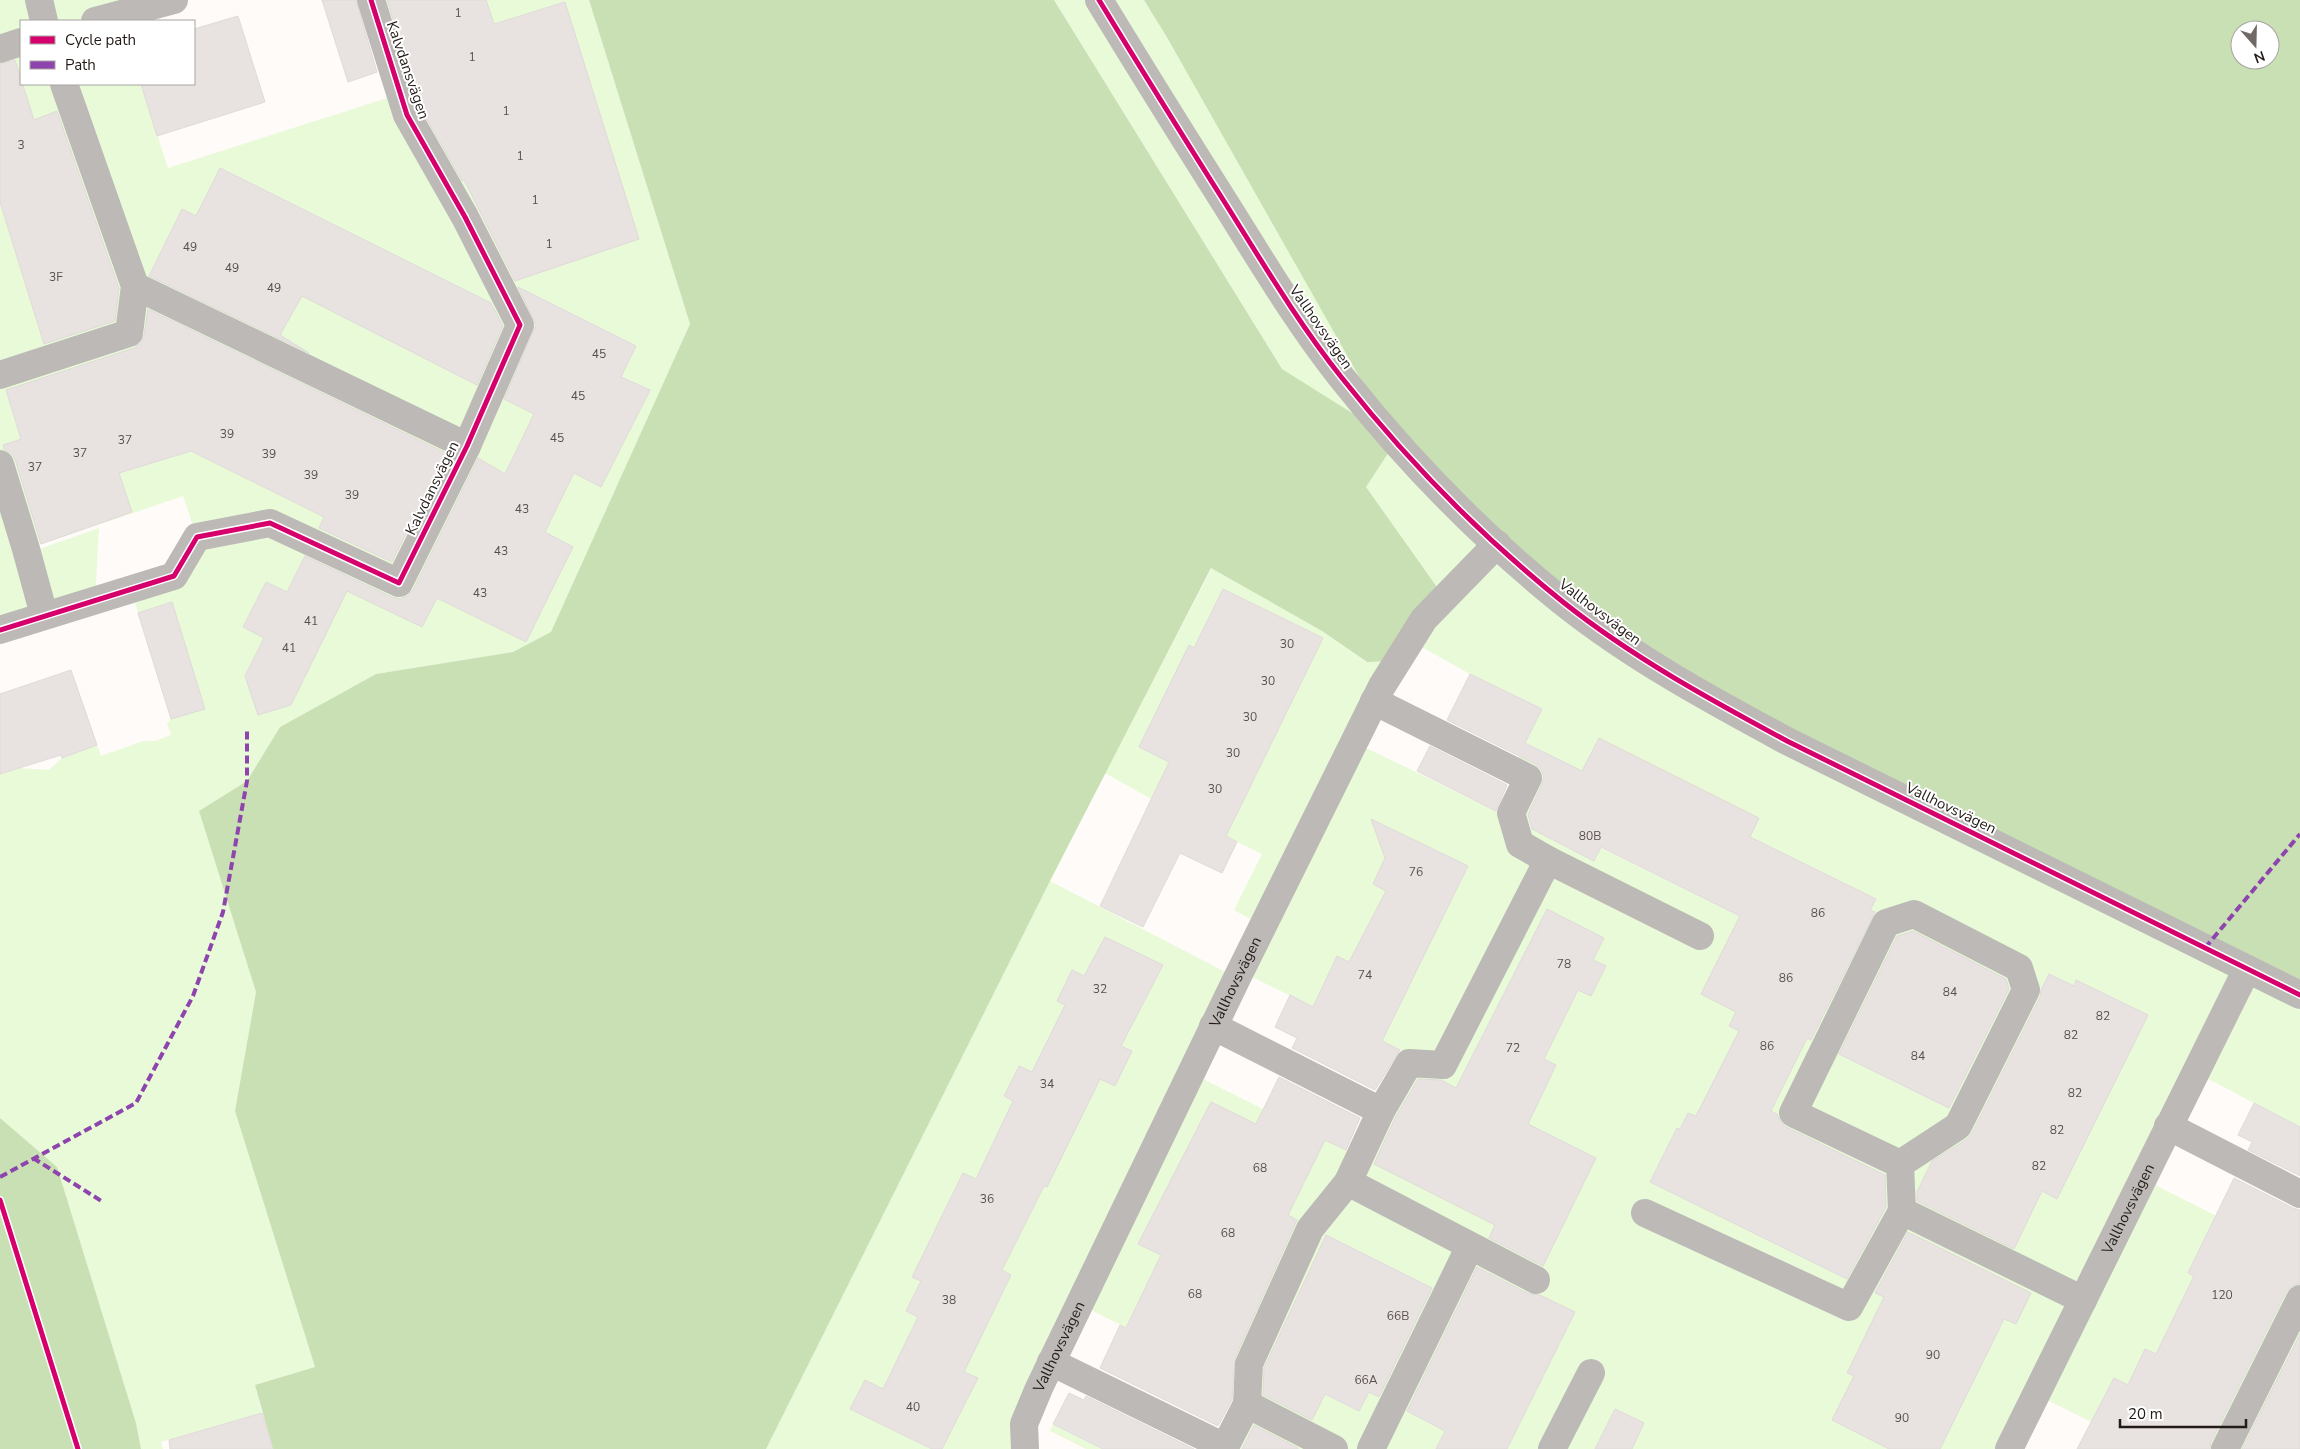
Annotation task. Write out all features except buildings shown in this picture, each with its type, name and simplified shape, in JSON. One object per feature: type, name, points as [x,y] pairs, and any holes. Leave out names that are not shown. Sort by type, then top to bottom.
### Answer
[{"type":"street","points":[[38,0],[44,20]]},
{"type":"street","points":[[99,20],[174,0]]},
{"type":"street","name":"Kalvdansvägen","points":[[0,630],[174,576],[197,537],[270,523],[399,583],[467,446],[520,325],[465,217],[407,115],[371,0]]},
{"type":"street","name":"Vallhovsvägen","points":[[1099,0],[1286,301],[1341,376],[1377,420],[1454,505],[1562,602],[1600,630],[1709,699],[1787,741],[2300,995]]},
{"type":"street","points":[[0,48],[20,42]]},
{"type":"street","points":[[0,375],[129,333],[135,286],[64,85]]},
{"type":"street","points":[[135,286],[467,446]]},
{"type":"street","points":[[0,464],[44,616]]},
{"type":"street","name":"Vallhovsvägen","points":[[1025,1449],[1024,1424],[1051,1362],[1213,1026],[1374,701],[1424,619],[1497,544]]},
{"type":"street","points":[[1374,701],[1528,778],[1511,813],[1520,844],[1548,860],[1700,936]]},
{"type":"street","points":[[1051,1362],[1225,1447],[1247,1404],[1249,1364],[1310,1229],[1348,1182],[1382,1111],[1409,1063],[1443,1065],[1548,860]]},
{"type":"street","points":[[1914,914],[2019,968],[2026,990],[1958,1126],[1900,1164],[1794,1113],[1886,923],[1914,914]]},
{"type":"street","name":"Vallhovsvägen","points":[[2010,1449],[2247,969]]},
{"type":"street","points":[[1213,1026],[1382,1111]]},
{"type":"street","points":[[2168,1126],[2300,1194]]},
{"type":"street","points":[[1645,1213],[1849,1307],[1902,1211],[1900,1164]]},
{"type":"street","points":[[1348,1182],[1536,1280]]},
{"type":"street","points":[[1902,1211],[2083,1300]]},
{"type":"street","points":[[1371,1449],[1470,1246]]},
{"type":"street","points":[[2225,1449],[2300,1299]]},
{"type":"street","points":[[1552,1449],[1591,1373]]},
{"type":"street","points":[[1247,1404],[1334,1449]]},
{"type":"green space","points":[[0,0],[174,0],[154,5],[158,19],[154,20],[20,20],[20,85],[141,85],[168,168],[400,94],[371,0],[589,0],[690,324],[551,633],[513,652],[376,674],[280,727],[247,781],[199,811],[256,992],[235,1111],[315,1367],[255,1385],[262,1413],[161,1442],[163,1449],[141,1449],[136,1423],[57,1167],[0,1118],[0,774],[18,768],[49,770],[62,758],[97,745],[101,756],[143,741],[155,741],[171,735],[167,724],[171,719],[205,709],[172,603],[138,613],[131,588],[174,576],[197,537],[183,496],[27,549],[28,553],[99,528],[95,600],[0,630]]},
{"type":"green space","points":[[589,0],[1054,0],[1282,369],[1395,440],[1168,39],[1144,0],[2300,0],[2300,995],[1639,656],[1396,441],[1366,487],[1444,597],[1396,661],[1367,662],[1322,631],[1211,568],[1050,881],[766,1449],[273,1449],[255,1385],[315,1367],[235,1111],[256,992],[199,811],[247,781],[280,727],[376,674],[513,652],[551,632],[690,324]]},
{"type":"green space","points":[[1054,0],[1144,0],[1168,39],[2300,995],[2300,1127],[2195,1072],[2143,1179],[2300,1258],[2300,1449],[2146,1449],[2037,1395],[2010,1449],[1224,1449],[1247,1404],[1234,1382],[1079,1304],[1025,1449],[766,1449],[1050,881],[1237,978],[1191,1073],[1349,1152],[1404,1052],[1240,971],[1263,926],[1234,910],[1262,854],[1151,799],[1105,773],[1212,568],[1322,631],[1366,662],[1396,661],[1354,742],[1500,813],[1511,813],[1512,770],[1542,709],[1470,674],[1409,640],[1444,597],[1282,369]],"holes":[[[1554,758],[1737,848],[1711,902],[1528,812]]]},
{"type":"green space","points":[[0,1118],[57,1167],[136,1423],[141,1449],[0,1449]]},
{"type":"green space","points":[[1053,1424],[1103,1449],[1086,1449],[1050,1431]]},
{"type":"marked path","points":[[0,1177],[136,1103],[193,996],[223,912],[247,781],[247,730]]},
{"type":"marked path","points":[[2205,948],[2300,834]]},
{"type":"marked path","points":[[33,1158],[103,1202]]},
{"type":"cycle path","points":[[0,630],[174,576],[197,537],[270,523],[399,583],[467,446],[520,325],[465,217],[407,115],[371,0]]},
{"type":"cycle path","points":[[1099,0],[1268,272],[1326,358],[1367,409],[1446,496],[1503,551],[1563,602],[1644,659],[1700,693],[1787,741],[2300,995]]},
{"type":"cycle path","points":[[0,1200],[78,1449]]}]
